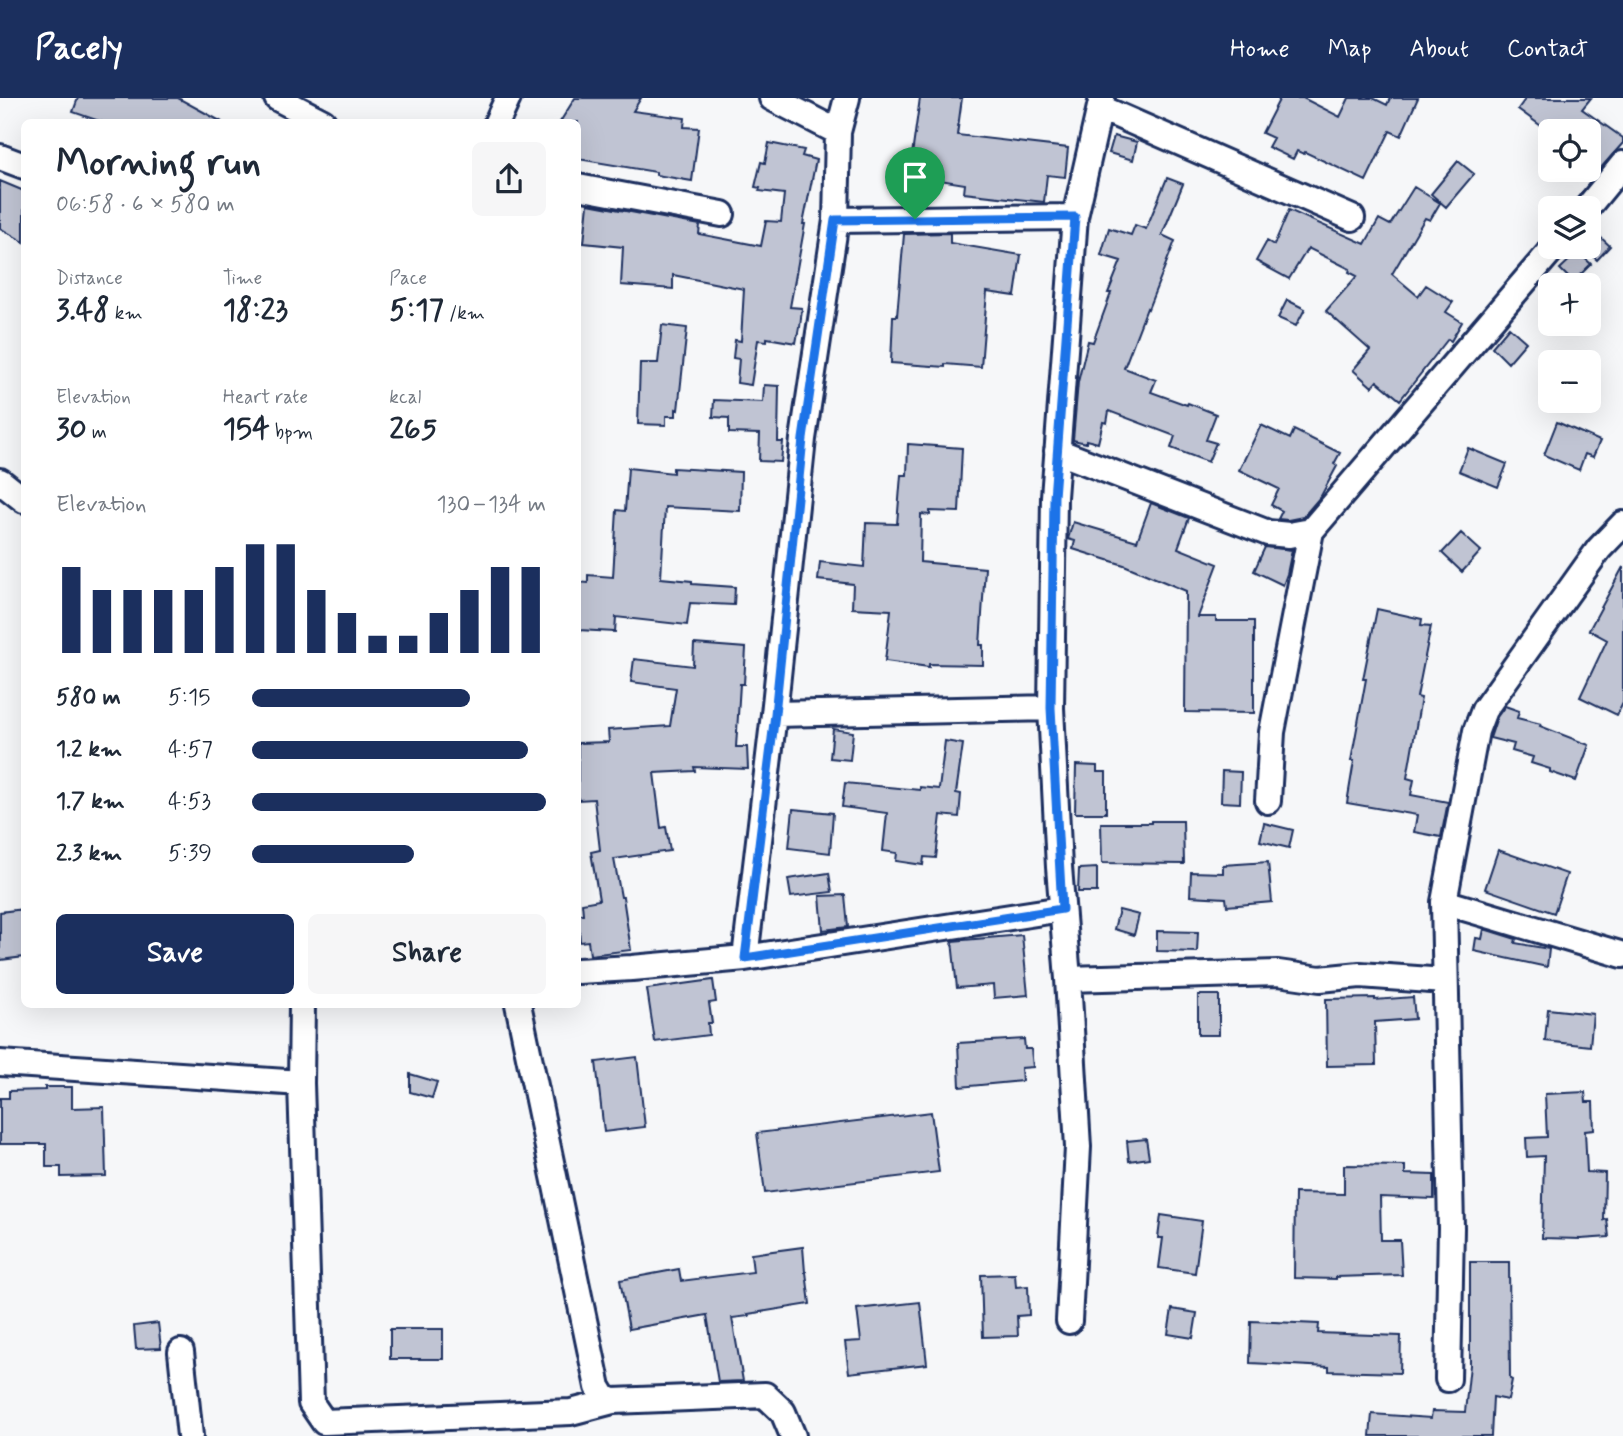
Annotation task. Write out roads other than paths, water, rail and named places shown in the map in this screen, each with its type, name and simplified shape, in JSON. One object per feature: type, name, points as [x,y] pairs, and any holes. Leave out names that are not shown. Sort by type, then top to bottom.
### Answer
[{"type":"street","points":[[277,98],[317,119]]},
{"type":"street","points":[[498,119],[508,98]]},
{"type":"street","points":[[772,98],[838,132]]},
{"type":"street","points":[[745,958],[775,714],[803,439],[835,220],[838,132],[847,98]]},
{"type":"street","points":[[1069,1321],[1077,1147],[1051,708],[1054,497],[1075,217],[1101,103],[1352,218]]},
{"type":"street","points":[[0,158],[21,165]]},
{"type":"street","points":[[1597,196],[1623,164]]},
{"type":"street","points":[[581,188],[722,214]]},
{"type":"street","points":[[835,220],[1075,217]]},
{"type":"street","points":[[1268,801],[1272,732],[1311,531],[1544,259]]},
{"type":"street","points":[[1057,451],[1268,533],[1289,535],[1311,531]]},
{"type":"street","points":[[0,481],[21,498]]},
{"type":"street","points":[[1448,1379],[1451,1228],[1444,902],[1476,731],[1484,710],[1599,549],[1623,524]]},
{"type":"street","points":[[775,714],[1051,708]]},
{"type":"street","points":[[1444,902],[1623,956]]},
{"type":"street","points":[[581,971],[745,958],[1062,909]]},
{"type":"street","points":[[1068,979],[1278,973],[1320,979],[1360,975],[1445,981]]},
{"type":"street","points":[[302,1008],[301,1083],[311,1402],[324,1422],[571,1412],[613,1401],[765,1395],[783,1412],[793,1436]]},
{"type":"street","points":[[519,1008],[598,1387],[604,1397],[613,1401]]},
{"type":"street","points":[[0,1063],[301,1083]]},
{"type":"street","points":[[181,1352],[190,1436]]}]
